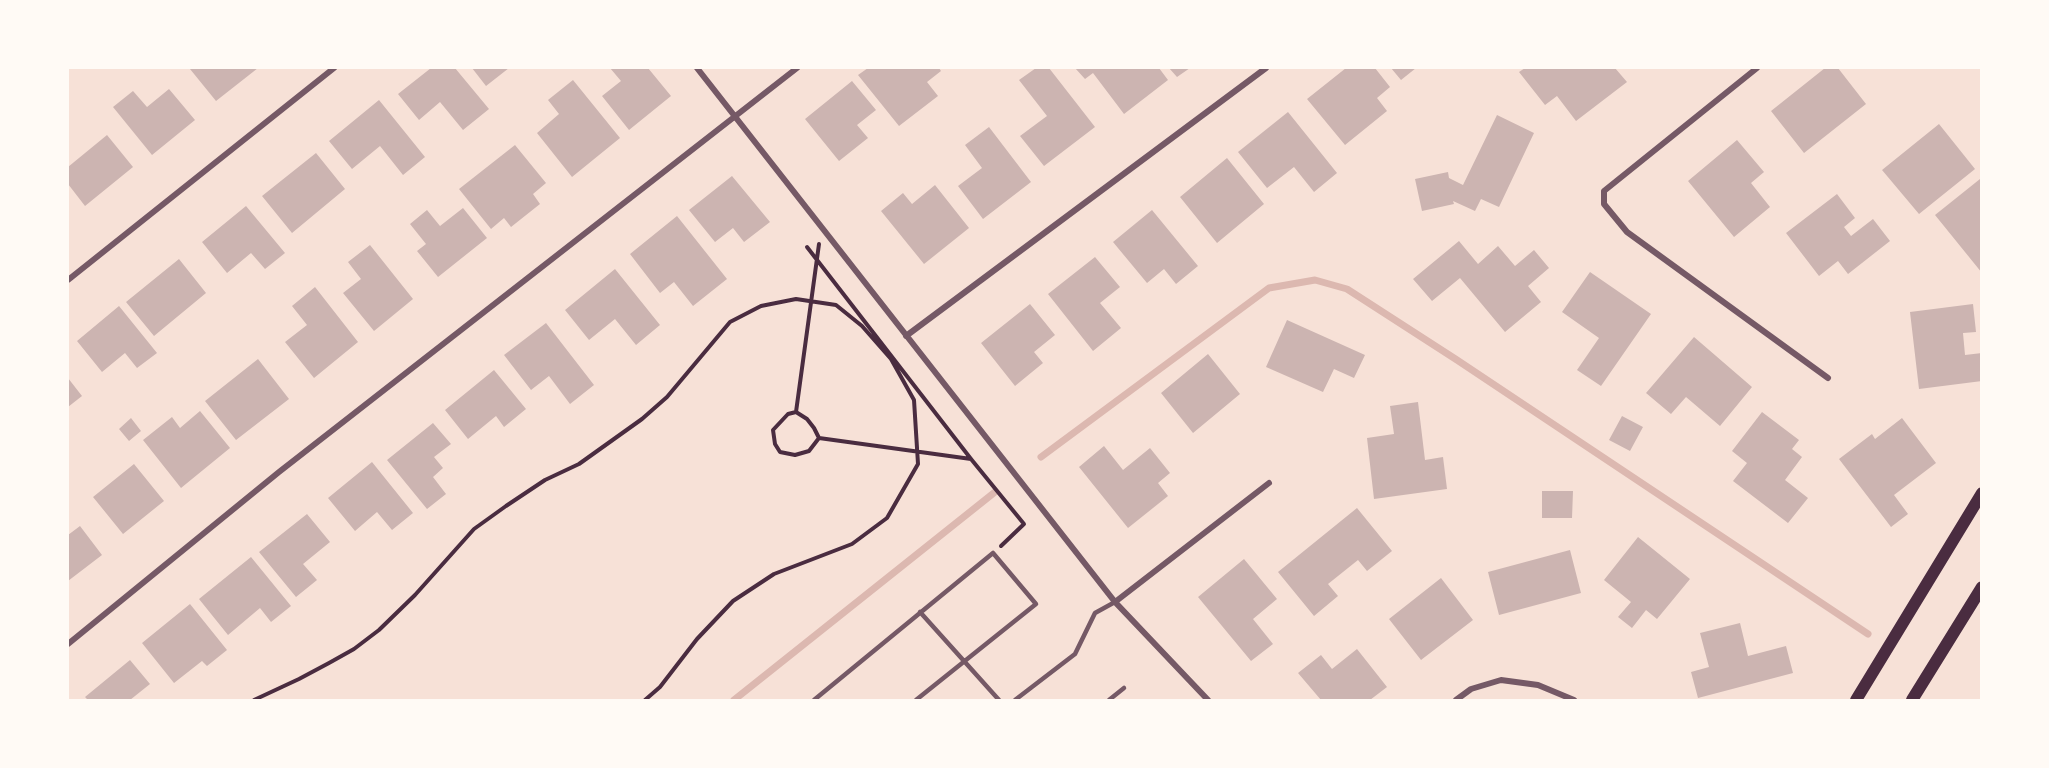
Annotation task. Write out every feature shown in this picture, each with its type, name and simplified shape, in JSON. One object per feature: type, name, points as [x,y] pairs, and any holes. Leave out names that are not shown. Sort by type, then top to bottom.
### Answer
[{"type":"main road","points":[[1856,700],[1982,493]]},
{"type":"main road","points":[[1912,700],[1982,587]]},
{"type":"street","points":[[68,280],[334,68]]},
{"type":"street","points":[[697,68],[1115,602],[1208,700]]},
{"type":"street","points":[[68,644],[288,465],[797,68]]},
{"type":"street","points":[[906,336],[1266,68]]},
{"type":"street","points":[[1757,68],[1604,191],[1604,204],[1627,232],[1828,378]]},
{"type":"street","points":[[1115,602],[1269,483]]},
{"type":"street","points":[[1456,700],[1472,689],[1501,680],[1538,685],[1574,700]]},
{"type":"lane","points":[[814,700],[993,553],[1036,604],[916,700]]},
{"type":"lane","points":[[1015,700],[1075,654],[1095,613],[1115,602]]},
{"type":"lane","points":[[920,612],[999,700]]},
{"type":"lane","points":[[1109,700],[1124,688]]},
{"type":"path","points":[[796,412],[818,261],[820,227]]},
{"type":"path","points":[[807,247],[1024,524],[993,553]]},
{"type":"path","points":[[254,700],[299,680],[354,648],[379,630],[474,530],[545,480],[579,464],[642,419],[667,397],[730,321],[760,306],[796,299],[836,305],[862,326],[891,360],[914,400],[918,464],[887,518],[852,544],[774,574],[733,601],[697,639],[660,687],[645,700]]},
{"type":"path","points":[[819,438],[809,451],[795,455],[780,452],[775,444],[773,430],[788,414],[796,412],[807,419],[819,438],[971,459]]},
{"type":"building","points":[[258,68],[216,101],[190,69]]},
{"type":"building","points":[[431,68],[455,68],[489,109],[463,130],[440,102],[419,120],[398,94]]},
{"type":"building","points":[[472,68],[509,68],[486,86]]},
{"type":"building","points":[[610,68],[648,68],[671,96],[629,130],[602,96],[621,81]]},
{"type":"building","points":[[868,68],[939,68],[941,71],[927,82],[938,96],[899,126],[858,75]]},
{"type":"building","points":[[1036,68],[1049,68],[1095,127],[1044,166],[1020,136],[1047,116],[1019,80]]},
{"type":"building","points":[[1075,68],[1159,68],[1168,80],[1124,114],[1093,73],[1085,79]]},
{"type":"building","points":[[1169,68],[1190,68],[1177,77]]},
{"type":"building","points":[[1346,68],[1375,68],[1390,87],[1377,98],[1387,111],[1345,145],[1307,99]]},
{"type":"building","points":[[1391,68],[1416,68],[1401,80]]},
{"type":"building","points":[[1525,68],[1615,68],[1627,82],[1576,121],[1557,96],[1545,105],[1519,72]]},
{"type":"building","points":[[1825,68],[1838,68],[1866,104],[1804,153],[1771,111]]},
{"type":"building","points":[[573,80],[620,138],[572,177],[537,133],[559,114],[548,100]]},
{"type":"building","points":[[852,81],[876,110],[857,125],[868,138],[839,161],[805,119]]},
{"type":"building","points":[[169,89],[195,120],[152,155],[113,107],[133,91],[147,107]]},
{"type":"building","points":[[379,100],[425,157],[403,175],[380,146],[352,169],[329,141]]},
{"type":"building","points":[[1288,112],[1337,173],[1314,192],[1294,167],[1267,188],[1238,152]]},
{"type":"building","points":[[1497,115],[1534,133],[1499,207],[1481,199],[1475,211],[1453,201],[1454,204],[1422,211],[1415,179],[1448,172],[1449,178],[1463,185]]},
{"type":"building","points":[[1939,124],[1975,169],[1919,214],[1882,170]]},
{"type":"building","points":[[989,127],[1031,182],[983,219],[958,186],[982,168],[965,145]]},
{"type":"building","points":[[107,135],[133,167],[85,206],[68,184],[68,167]]},
{"type":"building","points":[[1737,140],[1764,172],[1751,183],[1770,207],[1734,237],[1688,181]]},
{"type":"building","points":[[515,145],[546,183],[533,194],[540,204],[511,227],[504,218],[491,229],[459,189]]},
{"type":"building","points":[[316,153],[345,189],[292,233],[262,196]]},
{"type":"building","points":[[1227,158],[1264,204],[1217,243],[1180,197]]},
{"type":"building","points":[[732,176],[770,222],[744,242],[733,228],[715,242],[689,210]]},
{"type":"building","points":[[1980,179],[1982,180],[1982,273],[1935,215]]},
{"type":"building","points":[[935,185],[969,228],[924,264],[881,211],[903,193],[912,204]]},
{"type":"building","points":[[1837,194],[1855,218],[1844,227],[1851,236],[1873,219],[1890,241],[1848,274],[1838,261],[1819,276],[1786,233]]},
{"type":"building","points":[[246,206],[285,253],[265,269],[251,253],[227,273],[202,242]]},
{"type":"building","points":[[463,208],[487,238],[438,277],[417,251],[426,244],[410,224],[427,210],[440,226]]},
{"type":"building","points":[[1152,210],[1198,266],[1176,284],[1164,269],[1147,283],[1113,242]]},
{"type":"building","points":[[677,216],[727,279],[693,306],[674,282],[660,293],[630,254]]},
{"type":"building","points":[[1459,241],[1478,264],[1498,246],[1515,266],[1534,250],[1549,268],[1528,286],[1541,302],[1505,332],[1460,278],[1432,301],[1413,279]]},
{"type":"building","points":[[370,245],[413,299],[374,331],[343,293],[361,279],[348,262]]},
{"type":"building","points":[[1095,257],[1120,287],[1100,303],[1121,328],[1093,351],[1048,294]]},
{"type":"building","points":[[179,259],[206,293],[154,336],[126,302]]},
{"type":"building","points":[[615,269],[660,325],[636,345],[615,319],[589,340],[565,310]]},
{"type":"building","points":[[1590,272],[1651,314],[1601,386],[1577,370],[1599,338],[1562,312]]},
{"type":"building","points":[[315,287],[358,342],[314,378],[285,342],[307,325],[292,306]]},
{"type":"building","points":[[1030,304],[1055,335],[1034,352],[1043,363],[1015,386],[981,343]]},
{"type":"building","points":[[1973,304],[1976,332],[1963,333],[1965,355],[1982,353],[1982,381],[1919,389],[1910,312]]},
{"type":"building","points":[[119,306],[157,353],[137,368],[125,353],[102,372],[77,341]]},
{"type":"building","points":[[1287,320],[1365,355],[1354,378],[1334,369],[1323,392],[1266,367]]},
{"type":"building","points":[[546,323],[594,385],[570,404],[549,376],[531,390],[504,355]]},
{"type":"building","points":[[1694,337],[1752,387],[1720,426],[1686,397],[1671,414],[1646,393]]},
{"type":"building","points":[[1208,354],[1240,394],[1193,433],[1161,393]]},
{"type":"building","points":[[258,359],[289,399],[236,440],[205,401]]},
{"type":"building","points":[[494,370],[526,409],[504,427],[496,416],[468,439],[445,410]]},
{"type":"building","points":[[68,378],[82,396],[68,407]]},
{"type":"building","points":[[1418,402],[1425,460],[1443,457],[1447,489],[1374,499],[1367,438],[1394,434],[1390,406]]},
{"type":"building","points":[[200,411],[230,448],[181,488],[143,440],[172,417],[180,428]]},
{"type":"building","points":[[1762,412],[1799,440],[1792,449],[1802,457],[1785,480],[1808,498],[1788,523],[1733,481],[1747,463],[1732,451]]},
{"type":"building","points":[[1622,416],[1643,427],[1630,451],[1609,440]]},
{"type":"building","points":[[131,418],[141,431],[129,441],[119,429]]},
{"type":"building","points":[[1902,418],[1936,463],[1894,495],[1908,514],[1891,527],[1839,459],[1872,434],[1875,439]]},
{"type":"building","points":[[433,423],[451,444],[434,457],[443,468],[433,477],[446,494],[427,509],[387,460]]},
{"type":"building","points":[[1104,446],[1123,470],[1150,448],[1170,473],[1158,483],[1168,496],[1128,528],[1079,467]]},
{"type":"building","points":[[372,462],[413,513],[392,530],[377,512],[355,531],[328,498]]},
{"type":"building","points":[[134,464],[164,501],[123,534],[93,497]]},
{"type":"building","points":[[1542,491],[1573,491],[1572,518],[1542,518]]},
{"type":"building","points":[[1357,508],[1392,551],[1367,571],[1358,560],[1328,584],[1338,596],[1314,616],[1278,572]]},
{"type":"building","points":[[307,514],[330,542],[303,564],[317,580],[296,597],[259,552]]},
{"type":"building","points":[[80,526],[102,555],[68,581],[68,535]]},
{"type":"building","points":[[1638,537],[1690,579],[1657,619],[1646,610],[1632,628],[1618,617],[1631,602],[1604,580]]},
{"type":"building","points":[[1570,550],[1581,593],[1499,615],[1488,572]]},
{"type":"building","points":[[251,557],[291,606],[271,622],[260,608],[228,635],[199,599]]},
{"type":"building","points":[[1244,559],[1277,599],[1253,619],[1273,644],[1251,661],[1198,597]]},
{"type":"building","points":[[1441,578],[1473,620],[1421,660],[1389,619]]},
{"type":"building","points":[[190,604],[227,650],[207,666],[202,661],[174,683],[142,643]]},
{"type":"building","points":[[1740,623],[1748,656],[1786,646],[1793,673],[1698,698],[1691,672],[1709,667],[1700,633]]},
{"type":"building","points":[[1357,649],[1387,687],[1370,700],[1321,700],[1298,673],[1321,655],[1332,669]]},
{"type":"building","points":[[130,660],[150,684],[130,700],[88,700],[85,697]]},
{"type":"waterway","points":[[1041,457],[1269,288],[1315,280],[1347,289],[1868,634]]},
{"type":"waterway","points":[[734,700],[995,492]]}]
